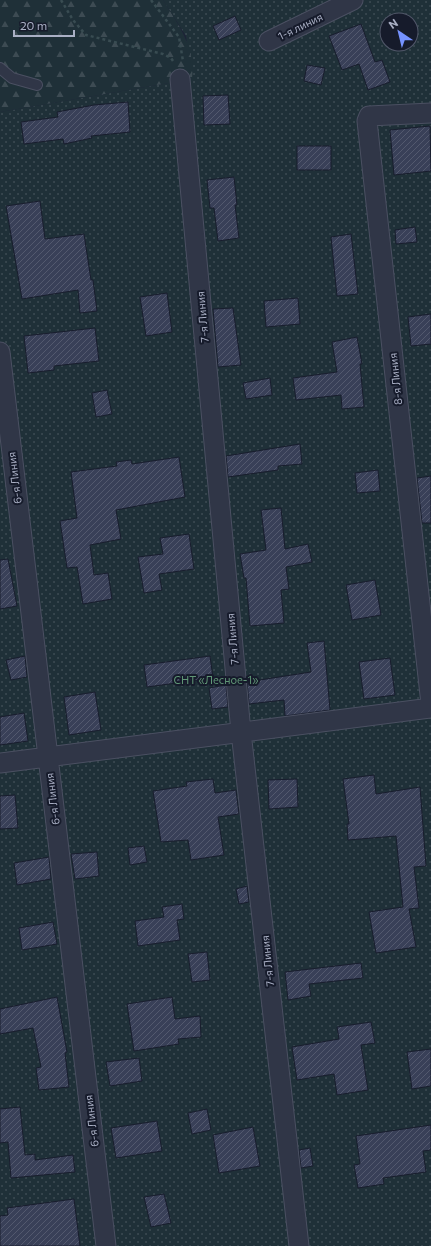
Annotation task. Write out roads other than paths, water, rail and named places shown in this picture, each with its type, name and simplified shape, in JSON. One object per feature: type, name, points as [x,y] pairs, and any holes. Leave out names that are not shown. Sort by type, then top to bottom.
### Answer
[{"type":"street","name":"1-я линия","points":[[269,41],[353,0]]},
{"type":"street","name":"7-я Линия","points":[[180,76],[241,732],[298,1246]]},
{"type":"street","name":"8-я Линия","points":[[431,113],[369,116],[367,121],[431,704]]},
{"type":"street","name":"6-я Линия","points":[[0,352],[106,1246]]},
{"type":"street","points":[[0,763],[431,708]]},
{"type":"lane","points":[[0,68],[12,78],[37,85]]},
{"type":"park label","name":"СНТ «Лесное-1»","points":[[216,679]]}]
